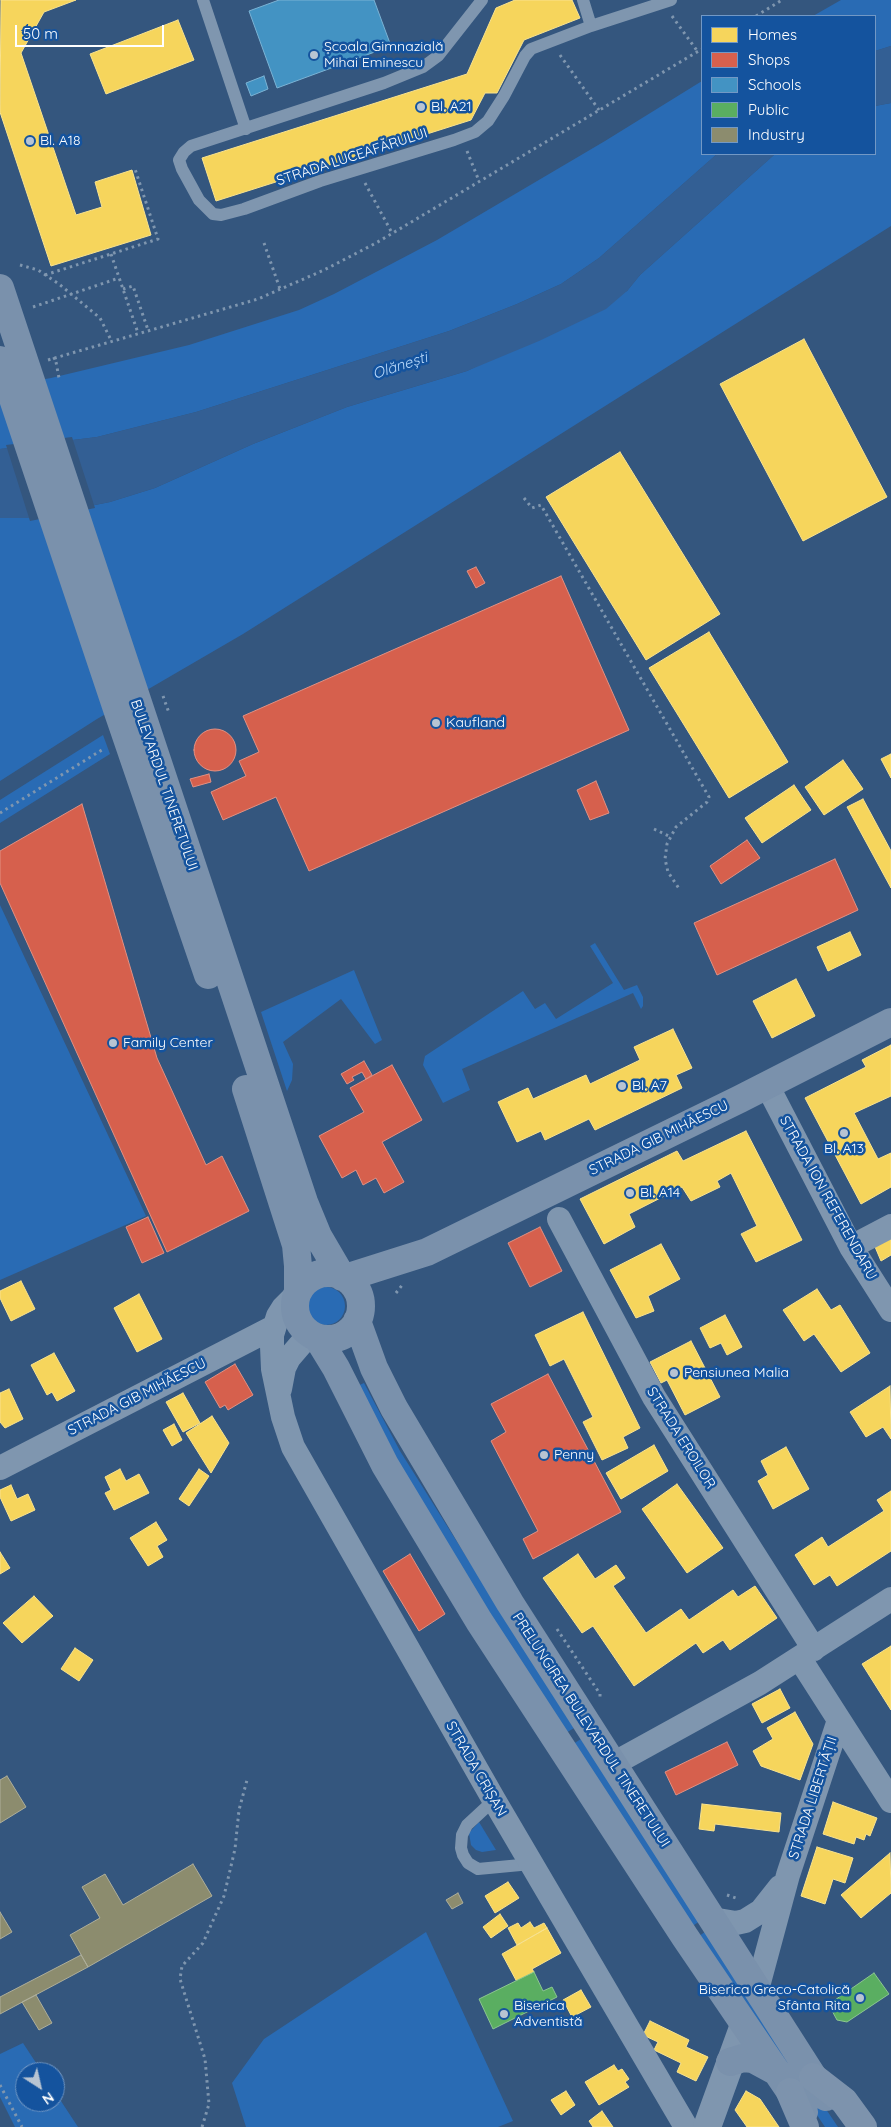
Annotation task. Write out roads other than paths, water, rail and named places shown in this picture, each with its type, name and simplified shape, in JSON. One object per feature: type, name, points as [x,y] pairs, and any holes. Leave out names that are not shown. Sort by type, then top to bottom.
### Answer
[{"type":"main road","name":"BULEVARDUL TINERETULUI","points":[[0,288],[17,363],[128,711],[220,1009],[290,1225],[298,1255],[298,1293],[295,1302],[297,1318],[300,1325],[314,1336]]},
{"type":"main road","name":"BULEVARDUL TINERETULUI","points":[[128,711],[304,1202],[318,1236],[343,1277],[352,1284],[358,1293],[359,1316]]},
{"type":"main road","name":"STRADA GIB MIHĂESCU","points":[[359,1316],[394,1275],[427,1252],[891,1022]]},
{"type":"main road","name":"STRADA GIB MIHĂESCU","points":[[343,1277],[427,1252]]},
{"type":"main road","points":[[298,1293],[303,1285],[317,1275],[334,1274],[343,1277]]},
{"type":"main road","points":[[314,1336],[328,1339],[340,1337],[350,1330],[359,1316]]},
{"type":"main road","name":"PRELUNGIREA BULEVARDUL TINERETULUI","points":[[359,1316],[374,1368],[406,1430],[510,1603],[757,1990],[847,2127]]},
{"type":"main road","points":[[314,1336],[336,1368],[386,1465],[479,1621],[744,2025],[814,2127]]},
{"type":"main road","points":[[730,2062],[743,2058],[754,2059],[783,2082],[805,2127]]},
{"type":"main road","points":[[813,2077],[844,2101],[863,2127]]},
{"type":"street","name":"STRADA ION REFERENDARU","points":[[767,1085],[851,1247],[891,1310]]},
{"type":"street","name":"STRADA EROILOR","points":[[559,1219],[663,1412],[807,1654]]},
{"type":"street","points":[[851,1247],[891,1226]]},
{"type":"street","name":"STRADA CRIȘAN","points":[[298,1293],[283,1308],[274,1327],[272,1346],[273,1370],[286,1431],[494,1800],[686,2127]]},
{"type":"street","name":"STRADA GIB MIHĂESCU","points":[[0,1468],[274,1327]]},
{"type":"street","name":"STRADA CRIȘAN","points":[[280,1404],[280,1390],[284,1368],[294,1351],[314,1336]]},
{"type":"street","points":[[613,1764],[695,1720],[807,1654],[891,1599]]},
{"type":"street","name":"STRADA LIBERTĂȚII","points":[[807,1654],[839,1720],[891,1801]]},
{"type":"street","name":"STRADA LIBERTĂȚII","points":[[757,1990],[788,1875],[839,1720]]},
{"type":"street","name":"STRADA LIBERTĂȚII","points":[[712,1919],[736,1923],[755,1916],[767,1905],[788,1875]]},
{"type":"street","points":[[707,2127],[744,2025]]},
{"type":"lane","points":[[202,0],[246,129]]},
{"type":"lane","name":"STRADA LUCEAFĂRULUI","points":[[482,0],[438,56],[423,67],[384,83],[191,146],[179,160],[182,170],[199,200],[213,214],[221,216],[320,181],[454,140],[474,132],[488,121],[525,56],[531,49],[551,40],[667,1]]},
{"type":"lane","points":[[583,0],[591,26]]},
{"type":"lane","points":[[494,1800],[467,1825],[462,1835],[461,1848],[463,1855],[468,1863],[478,1869],[531,1864]]},
{"type":"water","points":[[891,46],[891,103],[876,106],[876,51]]},
{"type":"water","name":"Olănești","points":[[716,155],[774,155],[640,275],[627,291],[606,309],[539,341],[467,371],[347,407],[253,444],[155,488],[110,502],[30,518],[0,518],[0,449],[97,437],[196,412],[449,331],[561,284],[599,258]]},
{"type":"place","name":"Școala Gimnazială Mihai Eminescu","points":[[314,55]]},
{"type":"place","name":"Bl. A21","points":[[421,107]]},
{"type":"place","name":"Bl. A18","points":[[30,141]]},
{"type":"place","name":"Kaufland","points":[[436,723]]},
{"type":"place","name":"Family Center","points":[[113,1043]]},
{"type":"place","name":"Bl. A7","points":[[622,1086]]},
{"type":"place","name":"Bl. A13","points":[[844,1133]]},
{"type":"place","name":"Bl. A14","points":[[630,1193]]},
{"type":"place","name":"Pensiunea Malia","points":[[674,1373]]},
{"type":"place","name":"Penny","points":[[544,1455]]},
{"type":"place","name":"Biserica Greco-Catolică Sfânta Rita","points":[[860,1998]]},
{"type":"place","name":"Biserica Adventistă","points":[[504,2014]]}]
